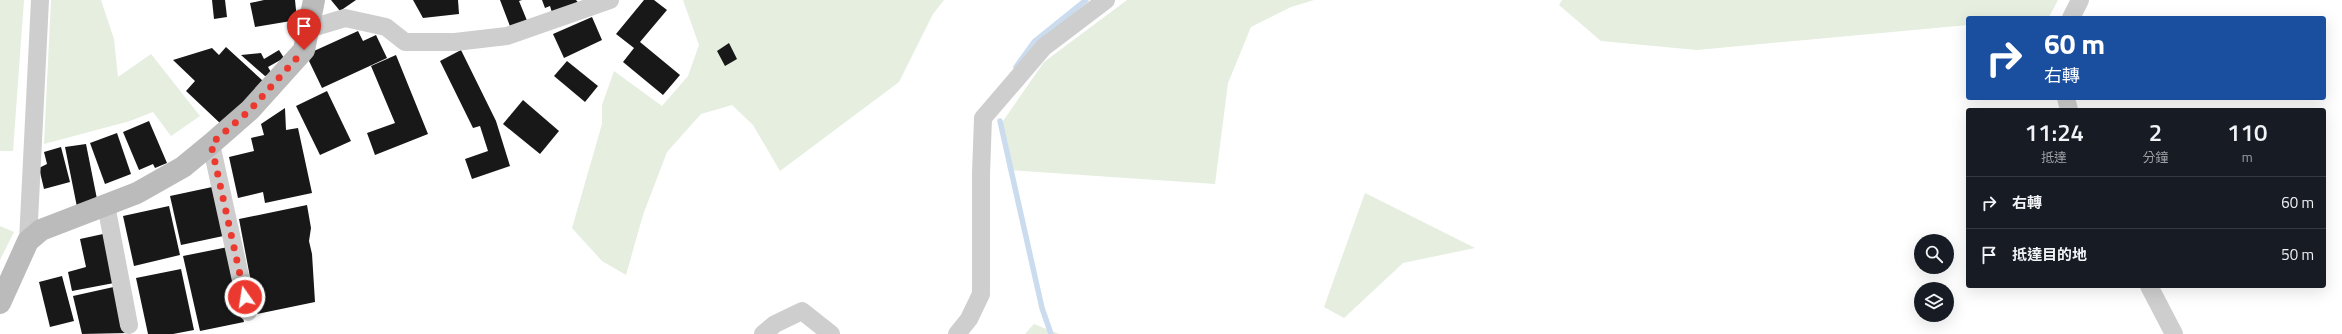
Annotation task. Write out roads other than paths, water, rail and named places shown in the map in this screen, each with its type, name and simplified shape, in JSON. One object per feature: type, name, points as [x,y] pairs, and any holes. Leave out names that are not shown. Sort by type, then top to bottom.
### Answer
[{"type":"street","points":[[0,303],[28,241],[40,0]]},
{"type":"street","points":[[28,241],[41,230],[137,193],[183,167],[211,144],[250,110],[304,50],[314,0]]},
{"type":"street","points":[[308,29],[345,18],[386,27],[405,42],[455,42],[507,36],[610,0]]},
{"type":"street","points":[[957,334],[969,319],[982,294],[981,174],[983,118],[1044,47],[1106,0]]},
{"type":"street","points":[[2073,16],[2080,0]]},
{"type":"street","points":[[211,144],[248,312]]},
{"type":"street","points":[[106,205],[129,325]]},
{"type":"street","points":[[2150,288],[2174,334]]},
{"type":"street","points":[[763,334],[775,324],[802,310],[831,334]]},
{"type":"waterway","points":[[1016,67],[1034,42],[1086,0]]},
{"type":"waterway","points":[[1000,121],[1042,308],[1051,334]]}]
